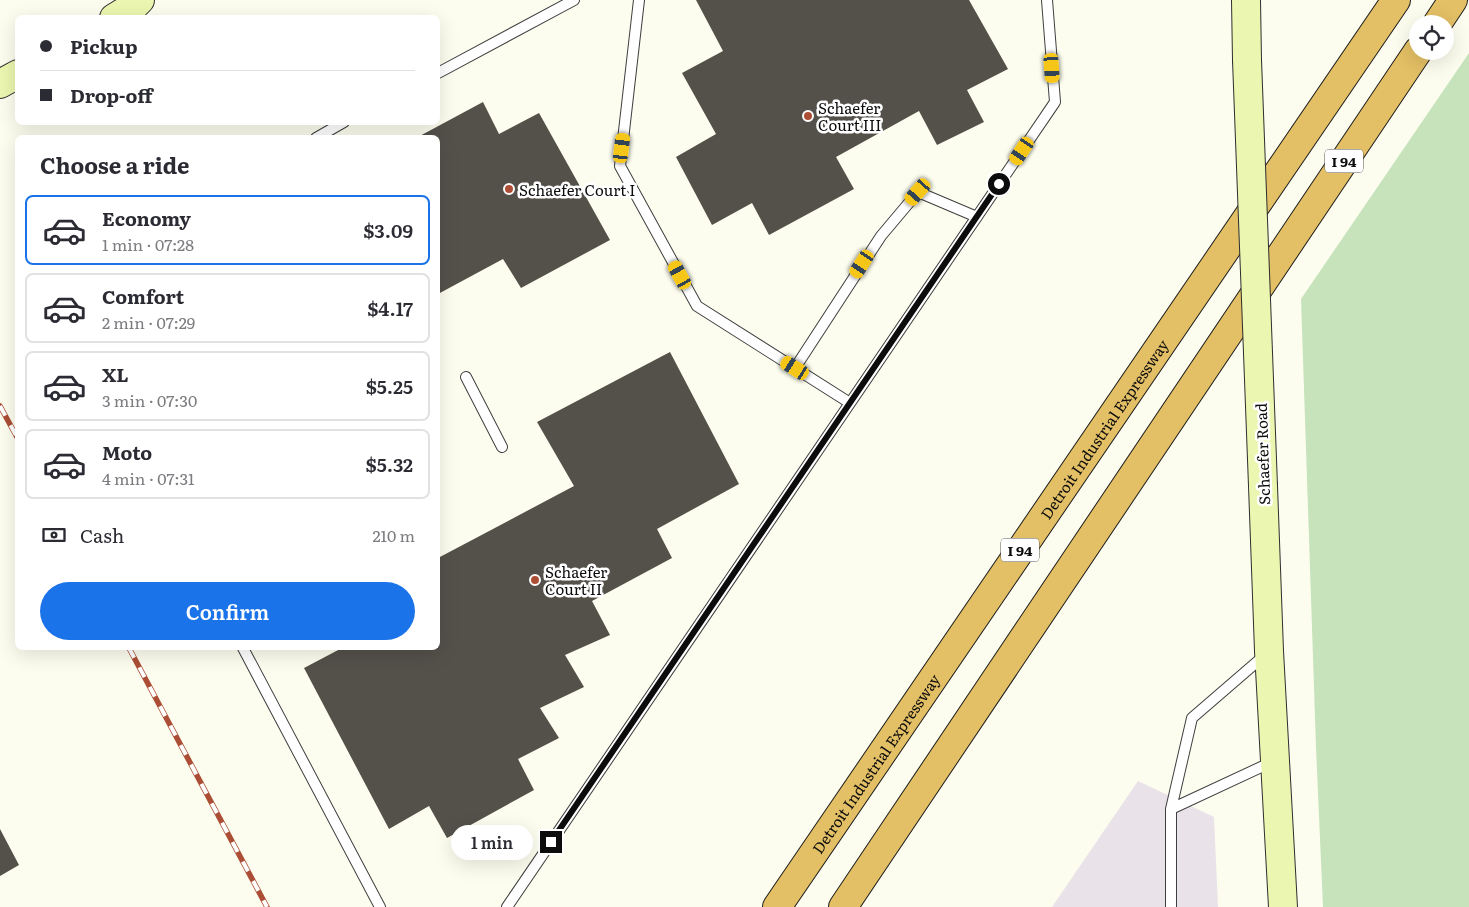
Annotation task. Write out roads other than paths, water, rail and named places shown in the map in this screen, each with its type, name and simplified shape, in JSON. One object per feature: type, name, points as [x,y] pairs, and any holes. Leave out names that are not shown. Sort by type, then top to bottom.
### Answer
[{"type":"highway","name":"Detroit Industrial Expressway","points":[[777,907],[1396,0]]},
{"type":"highway","points":[[1443,15],[1453,0]]},
{"type":"highway","name":"I 94","points":[[844,907],[1412,60]]},
{"type":"main road","points":[[119,15],[140,0]]},
{"type":"main road","name":"Schaefer Road","points":[[1246,0],[1263,486],[1283,907]]},
{"type":"main road","points":[[0,84],[15,76]]},
{"type":"lane","points":[[440,72],[574,0]]},
{"type":"lane","points":[[639,0],[620,166],[698,306],[850,403]]},
{"type":"lane","points":[[507,907],[1055,102],[1047,0]]},
{"type":"lane","points":[[321,135],[339,125]]},
{"type":"lane","points":[[795,368],[881,236],[918,192],[977,216]]},
{"type":"lane","points":[[466,377],[502,447]]},
{"type":"lane","points":[[244,650],[380,907]]},
{"type":"lane","points":[[1171,907],[1171,809],[1192,718],[1270,652]]},
{"type":"lane","points":[[1171,809],[1275,761]]},
{"type":"railway","points":[[0,406],[15,434]]},
{"type":"railway","points":[[130,650],[267,907]]},
{"type":"place","name":"Schaefer Court III","points":[[808,116]]},
{"type":"place","name":"Schaefer Court I","points":[[509,189]]},
{"type":"place","name":"Schaefer Court II","points":[[535,580]]}]
